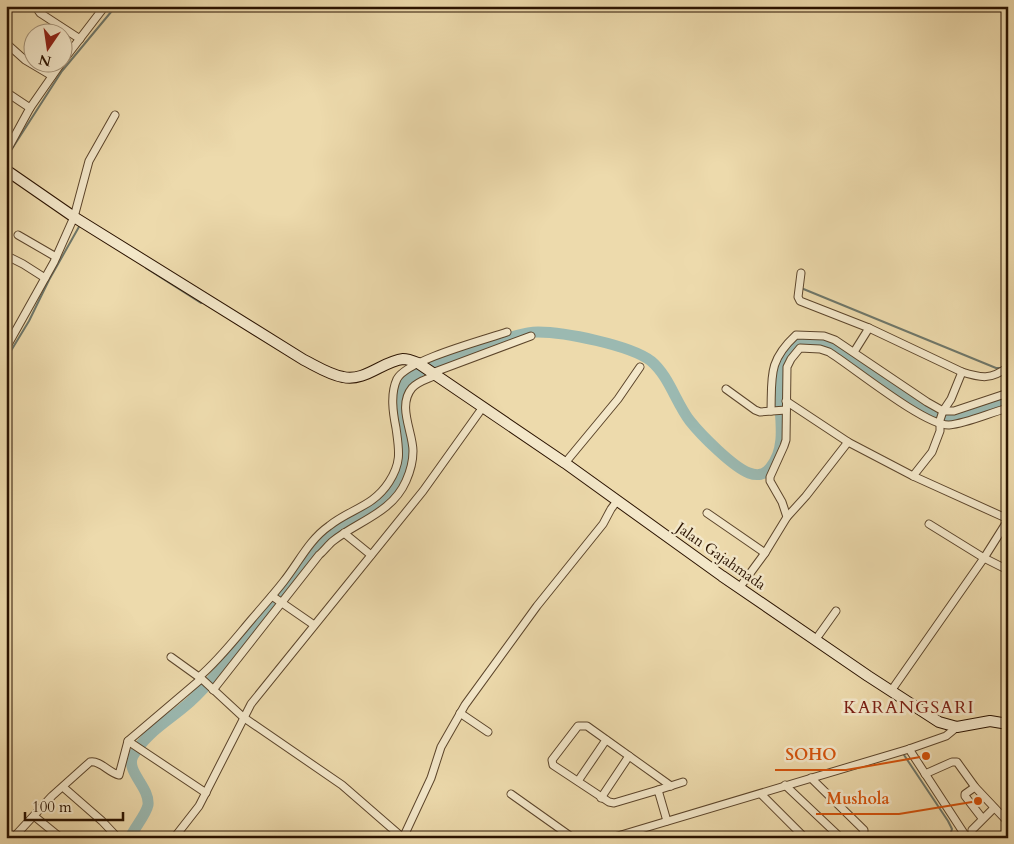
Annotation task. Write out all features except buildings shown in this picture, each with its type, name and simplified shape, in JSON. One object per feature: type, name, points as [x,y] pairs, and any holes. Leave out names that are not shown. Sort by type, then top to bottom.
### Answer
[{"type":"street","points":[[35,6],[40,13],[80,39]]},
{"type":"street","points":[[72,49],[105,6]]},
{"type":"street","points":[[6,43],[25,60],[52,76]]},
{"type":"street","points":[[6,152],[30,108],[55,72]]},
{"type":"street","points":[[6,92],[30,108]]},
{"type":"street","points":[[6,348],[56,257],[74,217],[89,161],[115,115]]},
{"type":"street","points":[[6,170],[74,217],[304,360],[344,378],[354,378],[397,360],[406,359],[414,366]]},
{"type":"street","points":[[18,235],[56,257]]},
{"type":"street","points":[[11,258],[45,278]]},
{"type":"street","points":[[801,273],[798,297],[800,301],[869,328],[962,372],[978,377],[987,377],[1007,367]]},
{"type":"street","points":[[854,352],[869,328]]},
{"type":"street","points":[[15,837],[63,787],[92,761],[118,775],[129,742],[201,679],[273,597],[314,538],[330,525],[371,502],[382,492],[390,481],[399,459],[400,448],[393,412],[393,394],[398,379],[414,366],[507,332]]},
{"type":"street","points":[[211,689],[319,555],[344,533],[379,513],[394,500],[406,482],[411,465],[413,452],[406,414],[408,395],[412,388],[433,373],[531,336]]},
{"type":"street","points":[[773,411],[772,373],[779,353],[796,337],[824,336],[835,340],[854,352],[927,402],[948,425],[1008,408]]},
{"type":"street","points":[[796,337],[800,347]]},
{"type":"street","points":[[787,517],[782,502],[770,481],[770,477],[784,446],[787,366],[800,347]]},
{"type":"street","points":[[800,347],[820,349],[828,352],[919,414],[941,417],[954,410],[1008,393]]},
{"type":"street","name":"Jalan Gajahmada","points":[[414,366],[433,373],[480,412],[566,463],[614,505],[744,581],[816,640],[891,691],[939,722],[957,727]]},
{"type":"street","points":[[566,463],[618,399],[640,367]]},
{"type":"street","points":[[913,476],[932,452],[940,431],[941,417],[962,372]]},
{"type":"street","points":[[726,389],[760,412],[785,410]]},
{"type":"street","points":[[786,401],[848,442],[913,476],[1008,519],[984,558],[891,691]]},
{"type":"street","points":[[174,838],[192,816],[206,793],[251,704],[423,491],[480,412]]},
{"type":"street","points":[[744,581],[765,553],[787,517],[848,442]]},
{"type":"street","points":[[171,657],[201,679],[243,717],[342,785],[403,838],[431,778],[441,747],[460,713],[537,606],[603,524],[614,505]]},
{"type":"street","points":[[707,513],[765,553]]},
{"type":"street","points":[[929,524],[984,558],[1008,570]]},
{"type":"street","points":[[344,533],[371,555]]},
{"type":"street","points":[[273,597],[314,625]]},
{"type":"street","points":[[816,640],[836,611]]},
{"type":"street","points":[[460,713],[488,732]]},
{"type":"street","points":[[611,838],[909,749],[946,736],[957,727],[990,721],[1008,724]]},
{"type":"street","points":[[671,786],[586,726],[578,726],[552,760],[553,765],[601,798],[614,803],[671,786],[682,782]]},
{"type":"street","points":[[578,781],[606,740]]},
{"type":"street","points":[[129,742],[206,793]]},
{"type":"street","points":[[909,749],[967,838]]},
{"type":"street","points":[[601,798],[629,756]]},
{"type":"street","points":[[925,774],[955,761],[975,787],[1008,822]]},
{"type":"street","points":[[811,778],[864,830],[863,836]]},
{"type":"street","points":[[785,785],[841,838]]},
{"type":"street","points":[[63,787],[102,821],[117,837]]},
{"type":"street","points":[[975,787],[965,796],[982,818]]},
{"type":"street","points":[[658,790],[667,821]]},
{"type":"street","points":[[511,794],[572,838]]},
{"type":"street","points":[[761,794],[805,838]]},
{"type":"street","points":[[972,830],[994,808]]},
{"type":"street","points":[[34,816],[61,838]]},
{"type":"waterway","points":[[6,158],[62,71],[116,6]]},
{"type":"waterway","points":[[6,359],[29,321],[49,280],[80,225]]},
{"type":"waterway","points":[[146,268],[201,303]]},
{"type":"waterway","points":[[801,288],[996,368],[1001,368],[1008,362]]},
{"type":"waterway","points":[[130,838],[148,805],[148,798],[132,767],[133,756],[151,733],[190,702],[210,682],[296,576],[318,544],[337,530],[378,506],[394,489],[406,457],[405,438],[400,412],[401,395],[403,387],[408,380],[420,371],[509,338],[531,332],[564,334],[613,345],[641,355],[651,361],[663,374],[690,421],[718,450],[742,470],[755,474],[761,474],[768,470],[776,459],[780,448],[779,380],[785,360],[796,342],[809,341],[839,350],[925,409],[939,416],[959,416],[1008,401]]},
{"type":"waterway","points":[[904,755],[948,821],[952,829],[949,838]]},
{"type":"place","name":"SOHO","points":[[926,756]]},
{"type":"place","name":"Mushola","points":[[978,801]]},
{"type":"district","name":"KARANGSARI","points":[[909,707]]}]
